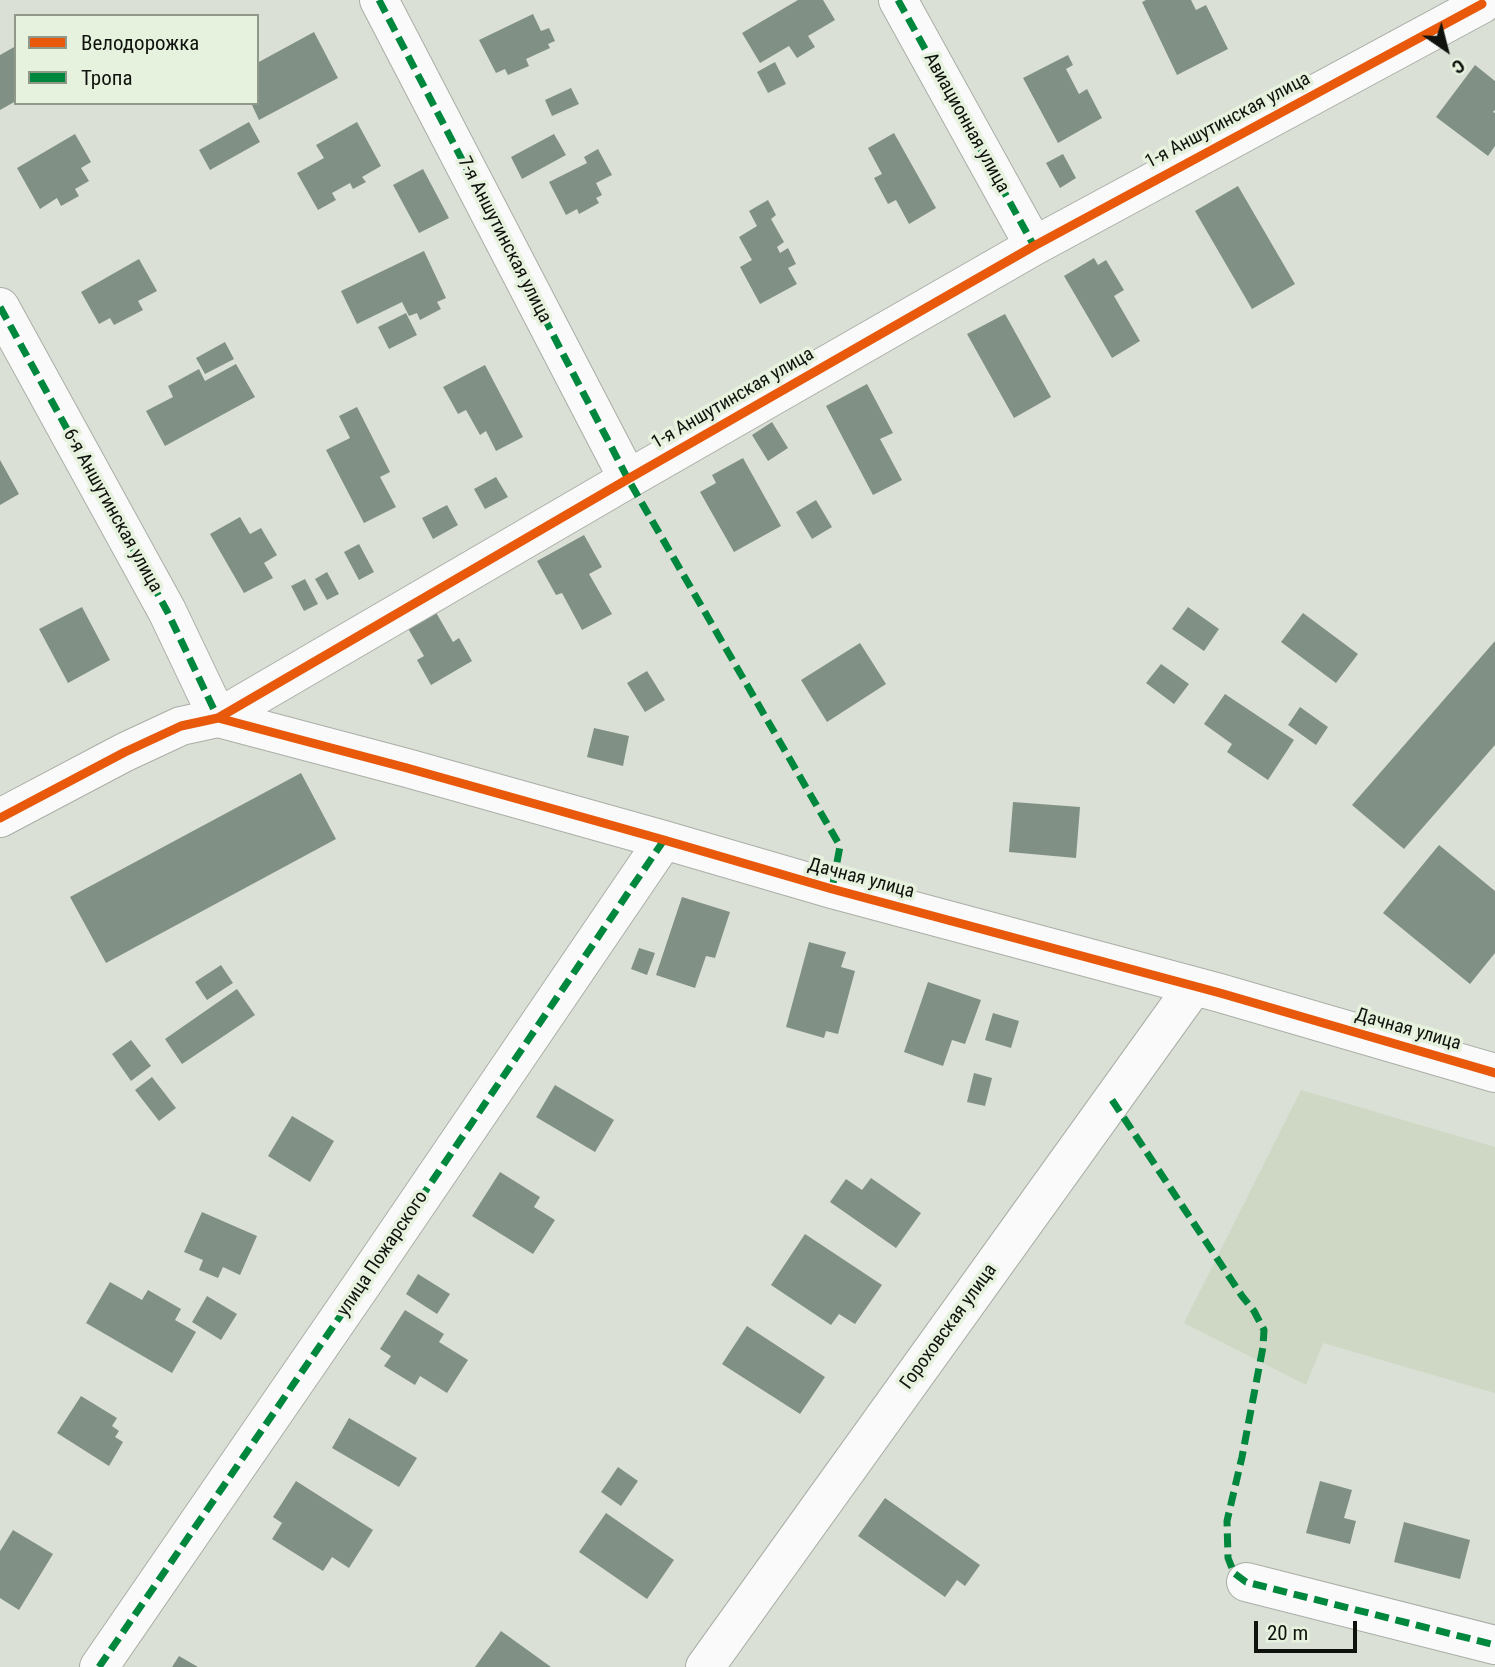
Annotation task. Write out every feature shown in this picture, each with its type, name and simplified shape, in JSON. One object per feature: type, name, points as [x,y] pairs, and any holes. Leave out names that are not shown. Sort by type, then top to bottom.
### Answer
[{"type":"street","name":"7-я Аншутинская улица","points":[[379,0],[628,480]]},
{"type":"street","name":"Авиационная улица","points":[[898,0],[1034,246]]},
{"type":"street","name":"1-я Аншутинская улица","points":[[0,818],[125,752],[181,726],[218,718],[1034,246],[1485,6]]},
{"type":"street","name":"6-я Аншутинская улица","points":[[0,307],[167,611],[218,718]]},
{"type":"street","name":"Дачная улица","points":[[218,718],[407,768],[832,890],[1194,986],[1495,1073]]},
{"type":"street","name":"улица Пожарского","points":[[99,1667],[664,840]]},
{"type":"street","name":"Гороховская улица","points":[[705,1667],[1194,986]]},
{"type":"street","points":[[1246,1582],[1495,1645]]},
{"type":"shaded area","points":[[1301,1090],[1495,1147],[1495,1393],[1323,1343],[1306,1385],[1184,1323]]},
{"type":"building","points":[[798,0],[823,0],[835,20],[808,36],[815,47],[797,58],[789,46],[760,63],[742,33]]},
{"type":"building","points":[[1191,0],[1196,10],[1206,5],[1228,49],[1177,75],[1142,2]]},
{"type":"building","points":[[533,14],[541,31],[549,28],[555,41],[548,44],[550,48],[526,59],[529,66],[508,75],[505,69],[496,73],[479,40]]},
{"type":"building","points":[[314,32],[338,78],[259,120],[252,105],[259,105],[259,62]]},
{"type":"building","points":[[14,47],[14,102],[0,110],[0,55]]},
{"type":"building","points":[[1068,55],[1073,65],[1066,69],[1079,94],[1087,89],[1102,118],[1058,143],[1023,78]]},
{"type":"building","points":[[775,62],[786,84],[768,93],[757,72]]},
{"type":"building","points":[[1475,65],[1495,81],[1495,146],[1488,156],[1436,117]]},
{"type":"building","points":[[571,88],[579,104],[552,116],[545,100]]},
{"type":"building","points":[[249,122],[260,142],[210,170],[199,150]]},
{"type":"building","points":[[357,122],[381,166],[362,177],[366,182],[353,189],[350,183],[332,193],[336,200],[318,210],[297,173],[324,158],[316,145]]},
{"type":"building","points":[[894,133],[936,208],[909,224],[896,200],[888,204],[874,178],[882,174],[868,148]]},
{"type":"building","points":[[75,134],[91,162],[81,168],[89,181],[75,189],[79,196],[61,206],[57,198],[40,209],[17,168]]},
{"type":"building","points":[[554,134],[566,155],[522,179],[511,157]]},
{"type":"building","points":[[598,149],[612,175],[596,183],[602,195],[596,198],[599,203],[579,214],[577,209],[566,215],[549,182],[587,163],[584,157]]},
{"type":"building","points":[[1063,154],[1076,178],[1060,188],[1046,163]]},
{"type":"building","points":[[423,169],[449,218],[419,233],[393,185]]},
{"type":"building","points":[[1238,186],[1295,284],[1252,309],[1195,211]]},
{"type":"building","points":[[768,200],[776,215],[771,219],[784,242],[777,247],[780,253],[788,248],[796,264],[788,268],[797,284],[760,304],[740,267],[752,260],[739,237],[757,226],[749,211]]},
{"type":"building","points":[[424,251],[446,298],[437,302],[441,309],[420,320],[417,313],[409,316],[402,302],[357,324],[341,291]]},
{"type":"building","points":[[1094,258],[1098,265],[1106,260],[1124,290],[1114,296],[1140,341],[1112,358],[1064,276]]},
{"type":"building","points":[[139,259],[157,291],[138,301],[143,310],[114,325],[110,318],[99,324],[81,292]]},
{"type":"building","points":[[406,313],[417,335],[389,349],[378,327]]},
{"type":"building","points":[[1005,314],[1051,397],[1014,418],[967,334]]},
{"type":"building","points":[[225,342],[234,359],[205,374],[196,358]]},
{"type":"building","points":[[236,364],[255,397],[165,446],[146,411],[173,397],[168,386],[199,369],[205,381]]},
{"type":"building","points":[[485,365],[523,437],[496,451],[486,431],[480,435],[466,410],[458,414],[443,387]]},
{"type":"building","points":[[867,384],[893,433],[880,439],[902,480],[873,495],[826,406]]},
{"type":"building","points":[[357,407],[390,472],[380,477],[396,507],[364,523],[326,450],[350,438],[339,416]]},
{"type":"building","points":[[772,422],[788,448],[768,461],[752,435]]},
{"type":"building","points":[[743,458],[781,526],[734,552],[700,492],[716,483],[712,475]]},
{"type":"building","points":[[0,460],[19,494],[0,505]]},
{"type":"building","points":[[496,477],[508,497],[485,509],[474,489]]},
{"type":"building","points":[[816,500],[832,527],[812,539],[796,512]]},
{"type":"building","points":[[447,505],[458,525],[433,539],[422,518]]},
{"type":"building","points":[[240,517],[250,534],[261,528],[277,555],[264,563],[273,578],[244,593],[210,534]]},
{"type":"building","points":[[584,535],[602,567],[589,574],[612,614],[582,630],[562,593],[556,595],[537,561]]},
{"type":"building","points":[[359,544],[374,572],[359,580],[344,552]]},
{"type":"building","points":[[327,572],[339,594],[327,600],[315,579]]},
{"type":"building","points":[[305,579],[318,604],[304,611],[291,586]]},
{"type":"building","points":[[82,607],[110,660],[68,683],[39,629]]},
{"type":"building","points":[[1188,607],[1219,629],[1204,651],[1172,629]]},
{"type":"building","points":[[434,609],[453,642],[459,638],[472,661],[431,685],[417,660],[424,656],[406,625]]},
{"type":"building","points":[[1303,613],[1358,654],[1336,683],[1281,642]]},
{"type":"building","points":[[1495,641],[1495,745],[1404,849],[1352,805]]},
{"type":"building","points":[[860,643],[886,684],[827,722],[801,680]]},
{"type":"building","points":[[1161,664],[1189,684],[1174,704],[1146,683]]},
{"type":"building","points":[[647,671],[665,700],[645,712],[627,683]]},
{"type":"building","points":[[1225,694],[1294,740],[1268,780],[1227,752],[1232,744],[1204,724]]},
{"type":"building","points":[[1300,707],[1328,727],[1316,745],[1288,725]]},
{"type":"building","points":[[594,728],[629,736],[623,766],[587,757]]},
{"type":"building","points":[[301,773],[336,839],[106,963],[70,897]]},
{"type":"building","points":[[1013,802],[1080,807],[1076,858],[1009,852]]},
{"type":"building","points":[[1439,845],[1495,891],[1495,953],[1470,984],[1383,913]]},
{"type":"building","points":[[682,897],[730,912],[715,958],[706,956],[695,988],[656,975]]},
{"type":"building","points":[[809,942],[846,952],[841,967],[855,971],[838,1034],[826,1031],[824,1038],[786,1027]]},
{"type":"building","points":[[639,948],[655,953],[647,975],[631,969]]},
{"type":"building","points":[[221,965],[233,983],[207,1000],[195,982]]},
{"type":"building","points":[[928,982],[981,1000],[965,1044],[952,1040],[943,1066],[904,1052]]},
{"type":"building","points":[[237,989],[255,1015],[182,1064],[165,1039]]},
{"type":"building","points":[[993,1013],[1019,1021],[1011,1048],[985,1040]]},
{"type":"building","points":[[131,1040],[151,1066],[131,1081],[112,1054]]},
{"type":"building","points":[[974,1073],[992,1078],[985,1106],[967,1102]]},
{"type":"building","points":[[152,1077],[176,1108],[159,1121],[135,1090]]},
{"type":"building","points":[[555,1085],[614,1120],[595,1152],[536,1117]]},
{"type":"building","points":[[292,1116],[334,1141],[310,1182],[268,1156]]},
{"type":"building","points":[[500,1172],[540,1197],[534,1207],[555,1220],[533,1254],[472,1216]]},
{"type":"building","points":[[871,1178],[921,1213],[896,1248],[830,1202],[846,1179],[862,1190]]},
{"type":"building","points":[[202,1212],[257,1236],[240,1275],[223,1267],[218,1278],[199,1270],[203,1260],[184,1252]]},
{"type":"building","points":[[805,1234],[882,1285],[855,1324],[839,1314],[831,1325],[771,1285]]},
{"type":"building","points":[[418,1274],[450,1294],[437,1314],[406,1294]]},
{"type":"building","points":[[110,1282],[142,1300],[148,1290],[181,1309],[175,1320],[196,1332],[172,1373],[86,1323]]},
{"type":"building","points":[[207,1296],[237,1314],[221,1340],[192,1322]]},
{"type":"building","points":[[405,1310],[444,1334],[439,1342],[468,1360],[447,1393],[420,1376],[415,1385],[384,1366],[391,1356],[380,1349]]},
{"type":"building","points":[[747,1326],[825,1377],[800,1414],[722,1364]]},
{"type":"building","points":[[81,1396],[117,1418],[112,1426],[119,1431],[115,1437],[123,1442],[109,1466],[57,1433]]},
{"type":"building","points":[[349,1418],[417,1458],[399,1487],[332,1448]]},
{"type":"building","points":[[618,1467],[638,1481],[621,1506],[601,1492]]},
{"type":"building","points":[[296,1481],[373,1530],[349,1568],[332,1557],[323,1571],[272,1539],[282,1523],[273,1517]]},
{"type":"building","points":[[1320,1481],[1352,1490],[1344,1518],[1356,1521],[1350,1544],[1306,1533]]},
{"type":"building","points":[[885,1498],[980,1565],[965,1586],[957,1580],[945,1597],[858,1536]]},
{"type":"building","points":[[606,1513],[674,1560],[647,1599],[579,1552]]},
{"type":"building","points":[[1404,1522],[1470,1540],[1460,1579],[1394,1562]]},
{"type":"building","points":[[13,1530],[53,1554],[19,1610],[0,1598],[0,1551]]},
{"type":"building","points":[[501,1631],[551,1667],[475,1667]]},
{"type":"building","points":[[179,1656],[198,1667],[172,1667]]},
{"type":"marked path","points":[[379,0],[628,479],[840,846],[832,889]]},
{"type":"marked path","points":[[898,0],[1034,246]]},
{"type":"marked path","points":[[0,307],[167,611],[218,718]]},
{"type":"marked path","points":[[99,1667],[664,840]]},
{"type":"marked path","points":[[1112,1100],[1254,1311],[1264,1330],[1242,1457],[1227,1521],[1228,1558],[1234,1573],[1246,1582],[1495,1645]]},
{"type":"cycle path","points":[[0,818],[125,752],[181,726],[218,718],[1034,246],[1482,4]]},
{"type":"cycle path","points":[[218,718],[407,768],[832,889],[1220,993],[1495,1073]]}]
